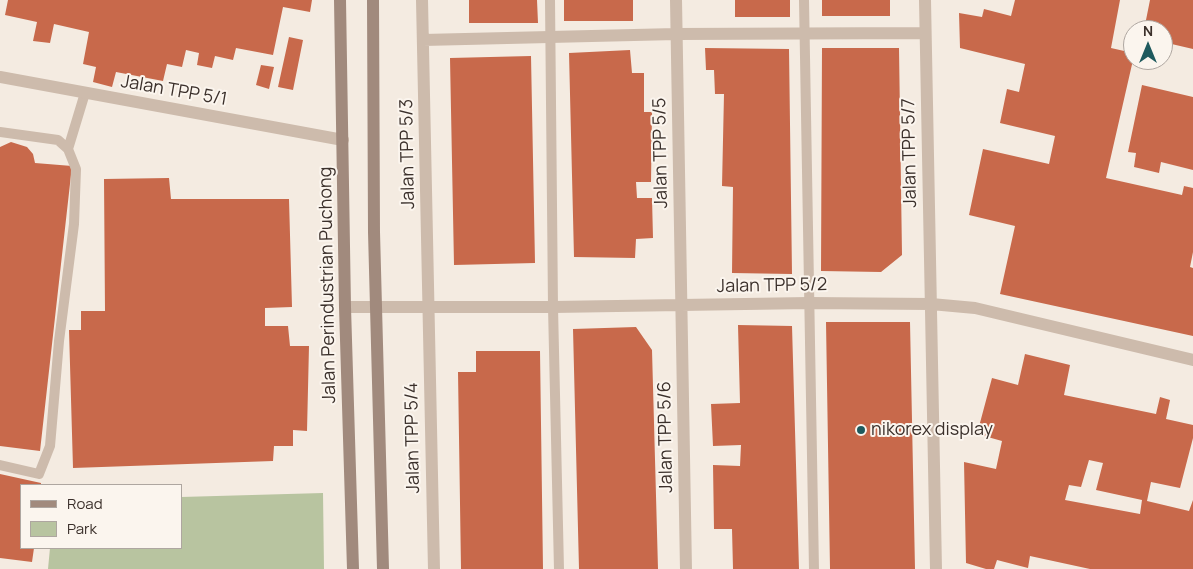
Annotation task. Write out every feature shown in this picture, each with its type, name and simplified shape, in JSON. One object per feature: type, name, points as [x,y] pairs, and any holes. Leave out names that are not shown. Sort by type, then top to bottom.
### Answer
[{"type":"street","name":"Jalan Perindustrian Puchong","points":[[340,0],[345,307],[353,569]]},
{"type":"street","points":[[373,0],[376,306],[383,569]]},
{"type":"street","name":"Jalan TPP 5/3","points":[[422,0],[428,307]]},
{"type":"street","name":"Jalan TPP 5/5","points":[[676,0],[681,305]]},
{"type":"street","name":"Jalan TPP 5/7","points":[[925,0],[936,569]]},
{"type":"street","points":[[423,40],[676,34],[925,34]]},
{"type":"street","name":"Jalan TPP 5/1","points":[[0,77],[343,140]]},
{"type":"street","name":"Jalan TPP 5/2","points":[[345,307],[553,307],[809,303],[931,304],[975,308],[1193,360]]},
{"type":"street","name":"Jalan TPP 5/6","points":[[681,305],[686,569]]},
{"type":"street","name":"Jalan TPP 5/4","points":[[428,307],[434,569]]},
{"type":"lane","points":[[550,0],[553,307],[559,569]]},
{"type":"lane","points":[[804,0],[814,569]]},
{"type":"lane","points":[[68,149],[85,92]]},
{"type":"lane","points":[[0,132],[58,140],[68,149],[76,169],[74,224],[59,341],[50,446],[40,474],[0,465]]},
{"type":"green space","points":[[323,493],[324,569],[48,569],[50,549],[182,549],[182,497]]},
{"type":"building","points":[[8,0],[312,0],[310,12],[283,7],[273,55],[236,48],[233,60],[215,56],[212,68],[197,65],[199,53],[186,50],[182,67],[167,64],[163,81],[116,72],[112,87],[93,82],[96,67],[83,64],[89,32],[54,24],[50,43],[33,41],[37,22],[5,15]]},
{"type":"building","points":[[469,0],[537,0],[538,23],[469,23]]},
{"type":"building","points":[[564,0],[633,0],[633,21],[564,21]]},
{"type":"building","points":[[735,0],[790,0],[790,17],[735,17]]},
{"type":"building","points":[[822,0],[890,0],[890,16],[822,16]]},
{"type":"building","points":[[1015,0],[1120,0],[1111,48],[1123,51],[1123,70],[1131,70],[1106,178],[1182,195],[1184,186],[1193,188],[1193,252],[1190,267],[1193,268],[1193,336],[1000,294],[1015,226],[969,215],[983,149],[1049,164],[1055,136],[1000,123],[1007,89],[1019,92],[1025,64],[960,48],[959,13],[982,17],[984,9],[1011,16]]},
{"type":"building","points":[[1150,0],[1193,0],[1193,49],[1173,44],[1173,20],[1146,20]]},
{"type":"building","points":[[289,37],[303,40],[293,90],[278,87]]},
{"type":"building","points":[[705,48],[789,49],[792,274],[732,273],[733,187],[722,186],[724,94],[715,94],[714,70],[706,70]]},
{"type":"building","points":[[822,48],[899,48],[902,255],[881,272],[821,271]]},
{"type":"building","points":[[630,50],[632,73],[644,73],[644,112],[652,112],[651,182],[636,182],[637,198],[652,198],[653,238],[636,239],[635,258],[574,257],[569,53]]},
{"type":"building","points":[[531,56],[535,263],[454,265],[450,58]]},
{"type":"building","points":[[261,65],[274,67],[269,89],[256,85]]},
{"type":"building","points":[[1142,85],[1193,97],[1193,170],[1161,162],[1159,173],[1134,167],[1136,153],[1128,152]]},
{"type":"building","points":[[11,142],[27,147],[33,154],[35,163],[72,166],[40,451],[0,446],[0,147]]},
{"type":"building","points":[[169,178],[171,199],[289,199],[292,307],[265,308],[265,326],[288,326],[290,346],[309,346],[307,431],[293,430],[293,446],[274,446],[273,461],[73,468],[69,330],[81,330],[81,311],[105,311],[104,179]]},
{"type":"building","points":[[826,322],[910,322],[915,569],[830,569]]},
{"type":"building","points":[[738,325],[792,326],[799,569],[733,569],[732,529],[714,529],[713,465],[740,466],[741,445],[713,446],[711,404],[740,403]]},
{"type":"building","points":[[636,327],[652,350],[658,569],[579,569],[573,329]]},
{"type":"building","points":[[476,351],[540,351],[543,569],[461,569],[458,372],[476,372]]},
{"type":"building","points":[[1025,354],[1070,365],[1064,395],[1156,414],[1160,397],[1170,400],[1166,419],[1193,425],[1193,438],[1180,488],[1151,482],[1147,501],[1189,511],[1193,500],[1193,569],[1090,569],[1030,556],[1028,568],[997,560],[994,569],[986,569],[966,563],[964,462],[996,469],[1002,441],[977,434],[992,378],[1018,385]],"holes":[[[1089,460],[1103,463],[1096,490],[1142,500],[1140,514],[1065,500],[1069,485],[1081,487]]]},
{"type":"building","points":[[0,474],[41,483],[20,484],[20,549],[34,549],[32,562],[0,558]]},
{"type":"place","name":"nikorex display","points":[[861,430]]}]
